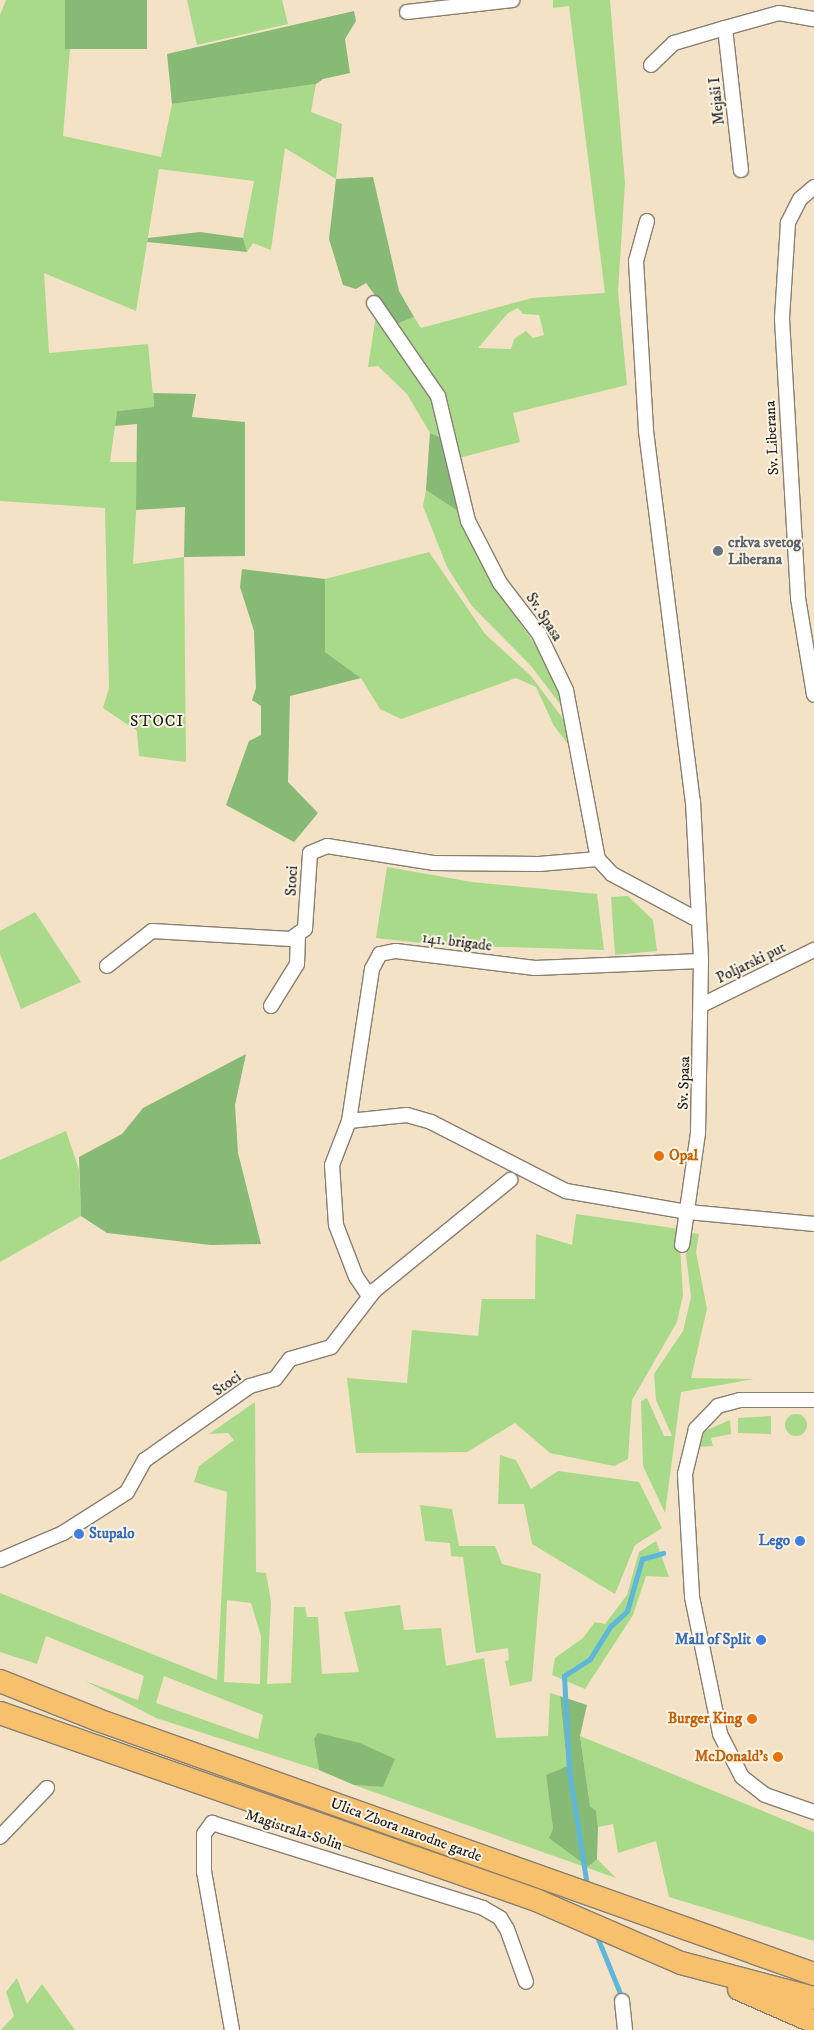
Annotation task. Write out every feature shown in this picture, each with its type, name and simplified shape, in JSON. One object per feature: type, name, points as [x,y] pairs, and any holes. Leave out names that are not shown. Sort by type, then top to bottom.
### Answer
[{"type":"highway","name":"Ulica Zbora narodne garde","points":[[0,1681],[539,1889],[681,1963],[814,1998]]},
{"type":"highway","name":"Ulica Zbora narodne garde","points":[[0,1713],[539,1889],[673,1926],[814,1974]]},
{"type":"highway","points":[[673,1926],[814,1957]]},
{"type":"highway","points":[[681,1963],[814,2022]]},
{"type":"street","points":[[406,12],[512,0]]},
{"type":"street","points":[[651,64],[674,43],[779,13],[814,19]]},
{"type":"street","name":"Mejaši I","points":[[725,28],[741,170]]},
{"type":"street","name":"Sv. Liberana","points":[[814,187],[800,199],[788,223],[782,319],[798,598],[814,695]]},
{"type":"street","name":"Sv. Spasa","points":[[647,221],[636,261],[646,431],[693,801],[698,920],[702,961],[698,1133],[682,1245]]},
{"type":"street","name":"Sv. Spasa","points":[[374,303],[438,396],[468,521],[500,583],[539,634],[566,690],[598,859]]},
{"type":"street","name":"Stoci","points":[[298,934],[305,929],[310,853],[327,846],[433,863],[539,864],[598,859]]},
{"type":"street","points":[[598,859],[612,874],[698,920]]},
{"type":"street","points":[[107,966],[152,931],[262,939],[291,939],[298,934]]},
{"type":"street","points":[[271,1006],[297,964],[298,934]]},
{"type":"street","name":"Poljarski put","points":[[702,1005],[814,950]]},
{"type":"street","name":"141. brigade","points":[[369,1296],[356,1277],[336,1226],[332,1165],[348,1121],[372,970],[380,954],[396,951],[534,968],[702,961]]},
{"type":"street","points":[[348,1121],[407,1115],[431,1122],[566,1191],[688,1212],[814,1224]]},
{"type":"street","points":[[369,1296],[510,1180]]},
{"type":"street","name":"Stoci","points":[[0,1560],[63,1533],[126,1492],[145,1460],[250,1386],[275,1379],[290,1359],[331,1347],[369,1296]]},
{"type":"street","points":[[814,1400],[740,1400],[703,1416],[685,1474],[692,1597],[720,1734],[742,1777],[765,1795],[814,1812]]},
{"type":"street","points":[[0,1837],[47,1788]]},
{"type":"street","name":"Magistrala-Solin","points":[[232,2030],[204,1872],[204,1834],[212,1823],[483,1908],[504,1923],[526,1982]]},
{"type":"street","points":[[622,2000],[625,2030]]},
{"type":"green space","points":[[6,0],[65,0],[70,49],[63,136],[161,157],[172,104],[316,84],[311,112],[342,124],[336,179],[285,148],[271,250],[253,243],[247,252],[243,238],[254,181],[159,169],[136,311],[44,273],[49,353],[148,344],[154,407],[117,411],[110,462],[139,462],[133,564],[184,557],[186,762],[139,756],[137,731],[103,708],[109,688],[105,508],[0,501],[0,15]]},
{"type":"green space","points":[[65,0],[147,0],[147,49],[65,49]]},
{"type":"green space","points":[[187,0],[282,0],[288,24],[197,45]]},
{"type":"green space","points":[[553,0],[610,0],[625,183],[618,291],[627,385],[513,413],[520,442],[459,458],[441,387],[396,324],[414,317],[421,328],[532,298],[605,293],[569,6],[553,8]],"holes":[[[518,308],[523,314],[539,315],[544,335],[533,338],[526,331],[514,339],[511,349],[478,348],[508,313]]]},
{"type":"green space","points":[[354,11],[356,21],[345,39],[350,73],[323,79],[316,84],[172,104],[167,54]]},
{"type":"green space","points":[[373,177],[399,291],[414,317],[396,324],[366,283],[356,289],[343,285],[329,239],[336,179]]},
{"type":"green space","points":[[200,232],[243,238],[247,252],[147,242],[148,238]]},
{"type":"green space","points":[[376,315],[437,409],[446,440],[430,433],[407,394],[378,366],[368,367]]},
{"type":"green space","points":[[153,393],[196,394],[192,417],[245,422],[245,556],[184,557],[185,507],[136,510],[137,424],[115,426],[117,411],[154,407]]},
{"type":"green space","points":[[430,433],[446,440],[461,513],[426,490]]},
{"type":"green space","points":[[426,490],[461,513],[487,576],[548,663],[567,713],[531,666],[472,606],[447,567],[423,506]]},
{"type":"green space","points":[[429,552],[485,634],[531,676],[570,728],[575,753],[554,726],[536,687],[516,678],[401,719],[380,709],[361,678],[325,652],[325,579]]},
{"type":"green space","points":[[242,569],[325,579],[325,652],[361,678],[290,696],[288,782],[318,813],[294,842],[226,805],[249,741],[261,735],[261,706],[252,700],[256,688],[254,631],[240,587]]},
{"type":"green space","points":[[387,867],[472,882],[597,894],[604,950],[439,945],[376,938]]},
{"type":"green space","points":[[628,896],[653,920],[657,951],[615,955],[611,897]]},
{"type":"green space","points":[[35,912],[81,982],[21,1009],[0,954],[0,931]]},
{"type":"green space","points":[[246,1054],[235,1105],[238,1153],[261,1244],[211,1245],[107,1233],[81,1216],[79,1157],[122,1134],[143,1108]]},
{"type":"green space","points":[[66,1131],[79,1170],[81,1216],[0,1262],[0,1160]]},
{"type":"green space","points":[[576,1214],[679,1229],[683,1295],[677,1322],[632,1400],[628,1459],[614,1466],[550,1453],[515,1423],[467,1452],[356,1453],[347,1378],[407,1383],[412,1330],[478,1336],[482,1299],[535,1299],[536,1234],[572,1245]]},
{"type":"green space","points":[[692,1233],[699,1234],[696,1252],[707,1309],[691,1378],[754,1379],[681,1392],[665,1513],[643,1466],[641,1401],[647,1398],[664,1436],[672,1436],[656,1400],[654,1374],[683,1331],[691,1297],[686,1255]]},
{"type":"green space","points":[[255,1402],[256,1572],[266,1573],[271,1602],[267,1684],[291,1683],[294,1607],[305,1607],[307,1617],[318,1617],[322,1674],[359,1672],[344,1612],[400,1605],[404,1630],[441,1628],[446,1666],[484,1658],[496,1738],[548,1736],[550,1693],[560,1696],[567,1766],[546,1775],[553,1829],[588,1867],[597,1859],[616,1878],[354,1785],[383,1787],[314,1739],[319,1770],[156,1718],[85,1681],[138,1700],[144,1676],[46,1636],[37,1664],[0,1652],[0,1593],[217,1680],[227,1492],[194,1482],[199,1466],[234,1440],[228,1433],[209,1434]],"holes":[[[227,1600],[251,1603],[261,1636],[260,1684],[224,1682]],[[164,1676],[263,1715],[258,1739],[156,1703]]]},
{"type":"green space","points":[[792,1414],[800,1414],[807,1421],[807,1429],[800,1436],[792,1436],[785,1429],[785,1421]]},
{"type":"green space","points":[[771,1416],[771,1434],[738,1433],[738,1418]]},
{"type":"green space","points":[[730,1420],[731,1434],[711,1438],[713,1446],[698,1447],[696,1440],[707,1430]]},
{"type":"green space","points":[[500,1455],[516,1460],[531,1489],[558,1471],[639,1482],[662,1528],[635,1545],[615,1594],[532,1544],[524,1504],[498,1504]]},
{"type":"green space","points":[[420,1505],[452,1509],[459,1546],[495,1546],[502,1564],[541,1574],[532,1681],[510,1686],[505,1661],[509,1660],[508,1648],[476,1653],[463,1557],[451,1556],[450,1543],[425,1541]]},
{"type":"green space","points":[[656,1541],[669,1577],[646,1576],[633,1615],[585,1689],[552,1675],[555,1658],[583,1638],[595,1622],[605,1624],[627,1595],[639,1552]]},
{"type":"green space","points":[[560,1696],[587,1705],[580,1736],[590,1806],[596,1811],[598,1827],[597,1859],[588,1867],[549,1838],[553,1829],[546,1775],[567,1766]]},
{"type":"green space","points":[[318,1733],[360,1743],[395,1759],[383,1787],[354,1785],[319,1770],[314,1739]]},
{"type":"green space","points":[[580,1736],[814,1832],[814,1941],[669,1897],[656,1841],[618,1853],[613,1824],[598,1827],[596,1811],[590,1806]]},
{"type":"green space","points":[[17,1978],[27,2004],[42,1984],[75,2030],[1,2030],[14,2016],[6,1992]]},
{"type":"waterway","points":[[587,1886],[569,1771],[564,1676],[590,1659],[611,1626],[627,1611],[642,1559],[663,1553]]},
{"type":"waterway","points":[[596,1933],[620,1992]]},
{"type":"place","name":"crkva svetog Liberana","points":[[718,551]]},
{"type":"place","name":"Opal","points":[[659,1156]]},
{"type":"place","name":"Stupalo","points":[[79,1534]]},
{"type":"place","name":"Lego","points":[[800,1541]]},
{"type":"place","name":"Mall of Split","points":[[761,1640]]},
{"type":"place","name":"Burger King","points":[[752,1719]]},
{"type":"place","name":"McDonald's","points":[[778,1757]]},
{"type":"district","name":"STOCI","points":[[157,721]]}]
